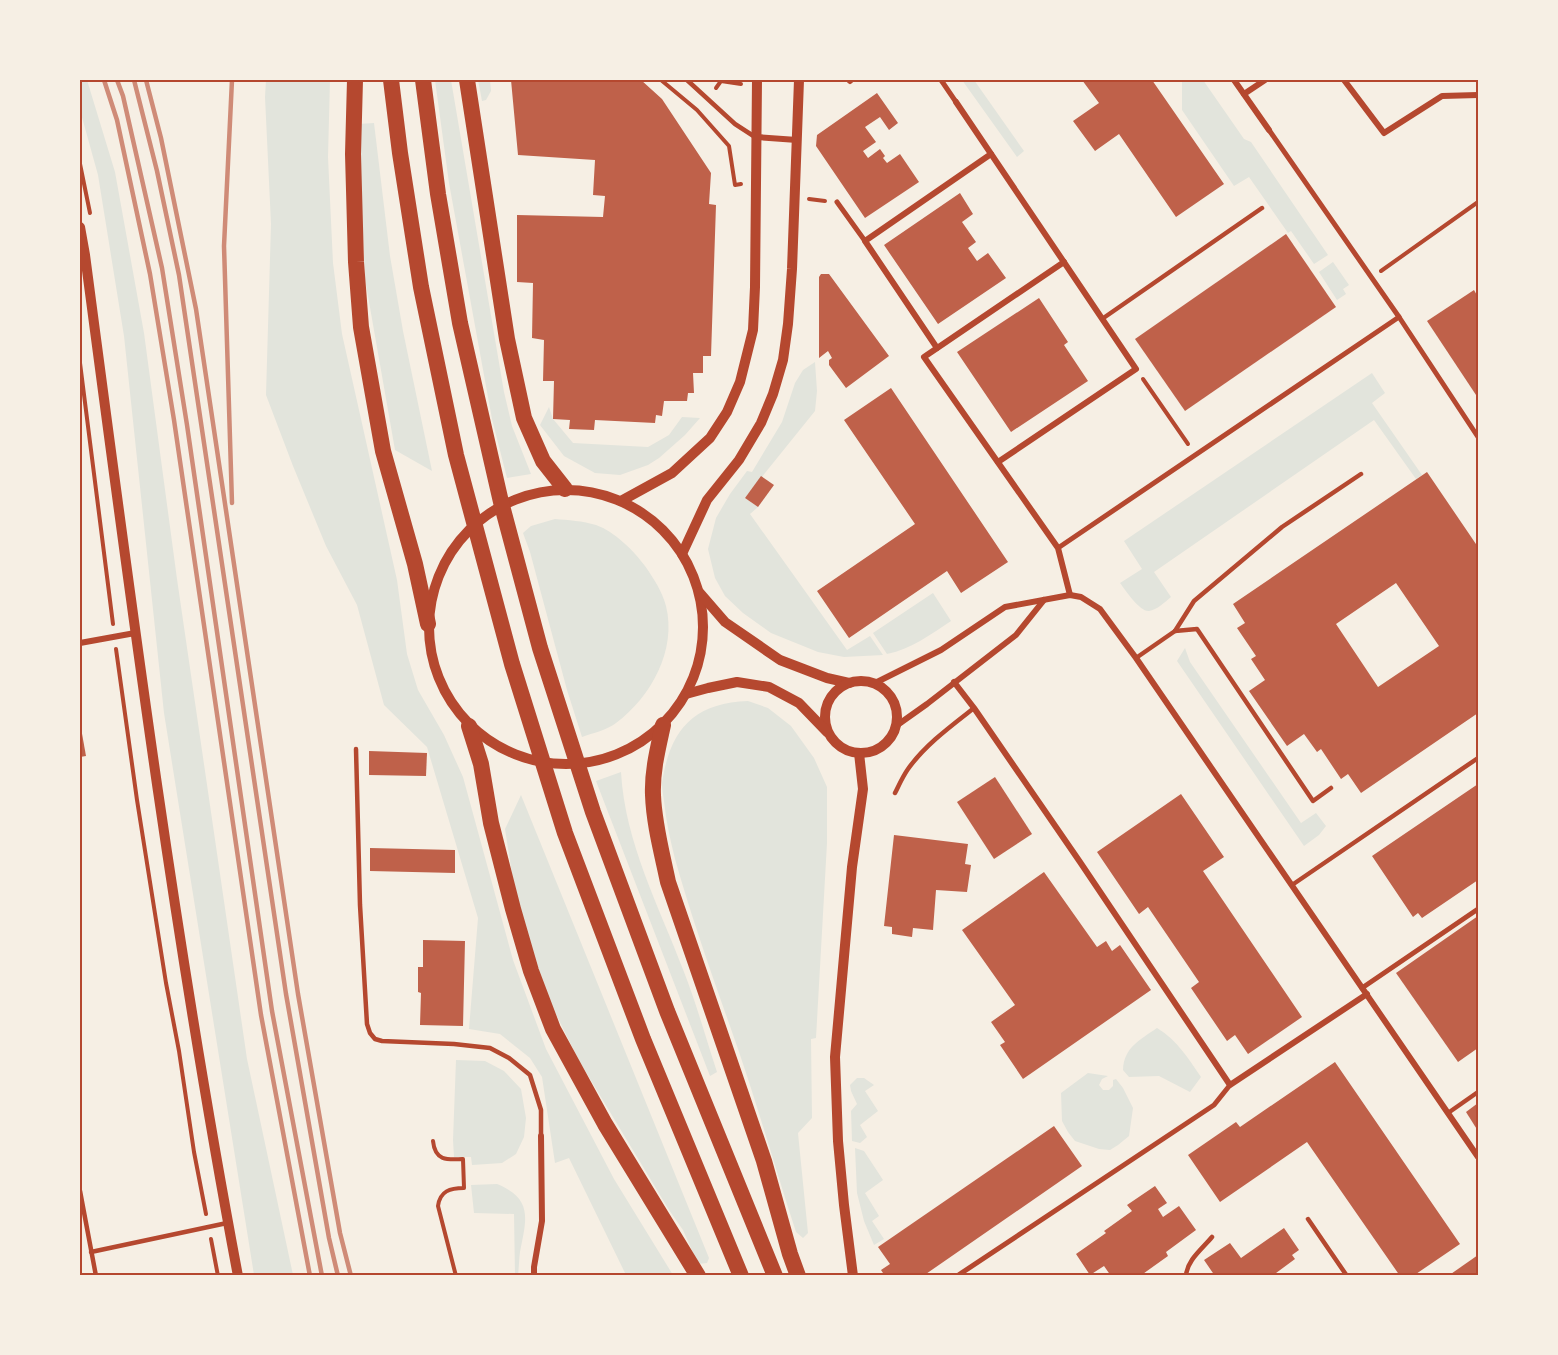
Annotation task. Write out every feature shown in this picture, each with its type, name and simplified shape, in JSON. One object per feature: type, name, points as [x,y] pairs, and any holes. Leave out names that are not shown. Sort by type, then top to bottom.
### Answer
[{"type":"highway","points":[[355,80],[352,154],[361,327],[383,451],[415,564],[428,624]]},
{"type":"highway","points":[[392,80],[400,153],[424,298],[456,455],[512,664],[565,833],[643,1039],[741,1275]]},
{"type":"highway","points":[[423,80],[438,194],[460,323],[501,502],[540,648],[593,812],[663,1000],[775,1275]]},
{"type":"highway","points":[[467,80],[507,339],[524,418],[543,461],[565,489]]},
{"type":"highway","points":[[663,725],[656,758],[653,793],[658,838],[668,882],[764,1161],[798,1275]]},
{"type":"highway","points":[[469,726],[481,764],[491,823],[513,909],[531,971],[553,1029],[605,1124],[698,1275]]},
{"type":"street","points":[[682,554],[707,500],[739,460],[761,423],[783,360],[792,269],[799,80]]},
{"type":"street","points":[[941,80],[1136,369],[998,462]]},
{"type":"street","points":[[1233,80],[1399,317],[1479,437]]},
{"type":"street","points":[[1244,94],[1265,80]]},
{"type":"street","points":[[1344,80],[1384,133],[1442,96],[1479,95]]},
{"type":"street","points":[[621,501],[672,473],[710,438],[727,412],[740,382],[753,330],[756,83]]},
{"type":"street","points":[[755,137],[797,140]]},
{"type":"street","points":[[865,241],[991,154]]},
{"type":"street","points":[[837,202],[937,348]]},
{"type":"street","points":[[80,227],[82,256],[182,960],[238,1275]]},
{"type":"street","points":[[1064,262],[924,357],[1058,548],[1070,595]]},
{"type":"street","points":[[1058,548],[1399,317]]},
{"type":"street","points":[[565,489],[594,492],[621,501],[656,523],[682,554],[692,572],[699,592],[704,626],[699,662],[686,694],[663,725],[634,747],[602,760],[566,765],[531,761],[498,747],[469,726],[446,696],[432,661],[428,624],[435,582],[455,545],[485,515],[523,496],[565,489]]},
{"type":"street","points":[[686,694],[737,682],[769,687],[799,703],[837,744],[847,751],[859,753],[871,752],[882,746],[891,737],[896,726],[897,716],[894,705],[882,688],[861,681],[849,683],[827,678],[780,660],[724,622],[699,592]]},
{"type":"street","points":[[873,684],[941,650],[1005,607],[1070,595],[1081,597],[1100,609],[1479,1157]]},
{"type":"street","points":[[896,726],[1016,635],[1045,600]]},
{"type":"street","points":[[80,643],[135,633]]},
{"type":"street","points":[[954,682],[1087,872],[1230,1085]]},
{"type":"street","points":[[830,735],[825,723],[830,699],[849,683]]},
{"type":"street","points":[[853,1275],[838,1141],[836,1057],[852,867],[863,789],[859,753]]},
{"type":"street","points":[[1362,988],[1479,909]]},
{"type":"street","points":[[957,1275],[1214,1105],[1230,1085],[1367,994]]},
{"type":"street","points":[[534,1275],[542,1221],[541,1136]]},
{"type":"lane","points":[[687,80],[735,124],[755,137]]},
{"type":"lane","points":[[1102,319],[1262,208]]},
{"type":"lane","points":[[1136,658],[1175,631],[1194,601],[1282,527],[1361,474]]},
{"type":"lane","points":[[1175,631],[1197,629],[1312,801],[1332,788]]},
{"type":"lane","points":[[895,793],[909,768],[932,743],[974,708]]},
{"type":"lane","points":[[356,749],[360,905],[367,1024],[370,1033],[375,1039],[382,1041],[490,1048],[509,1058],[530,1075],[541,1110],[541,1136]]},
{"type":"lane","points":[[1292,885],[1479,758]]},
{"type":"lane","points":[[1448,1113],[1479,1092]]},
{"type":"lane","points":[[80,1191],[96,1275]]},
{"type":"lane","points":[[1308,1219],[1347,1275]]},
{"type":"lane","points":[[91,1252],[228,1223]]},
{"type":"lane","points":[[1186,1275],[1189,1263],[1212,1237]]},
{"type":"path","points":[[661,80],[697,110],[721,80],[756,83]]},
{"type":"path","points":[[1371,278],[1479,202]]},
{"type":"path","points":[[80,363],[110,607]]},
{"type":"path","points":[[1136,369],[1195,455]]},
{"type":"path","points":[[118,665],[166,982],[205,1207]]},
{"type":"path","points":[[433,1141],[435,1151],[443,1159],[464,1159],[464,1188],[447,1190],[439,1199],[438,1206],[456,1275]]},
{"type":"path","points":[[212,1244],[218,1275]]},
{"type":"shaded area","points":[[80,80],[87,80],[115,172],[144,333],[177,579],[247,1059],[293,1275],[254,1275],[164,713],[124,336],[98,175],[80,110]]},
{"type":"shaded area","points":[[266,80],[330,80],[328,157],[333,263],[342,334],[397,580],[407,654],[418,690],[444,735],[463,777],[513,960],[546,1049],[614,1179],[673,1275],[626,1275],[569,1158],[555,1163],[542,1077],[530,1058],[500,1034],[469,1029],[478,918],[427,747],[384,705],[357,605],[326,546],[266,395],[271,224]]},
{"type":"shaded area","points":[[435,80],[451,80],[504,392],[512,426],[531,474],[507,478],[492,419],[449,183]]},
{"type":"shaded area","points":[[478,80],[490,80],[491,91],[486,100],[482,101]]},
{"type":"shaded area","points":[[962,80],[974,80],[1024,151],[1017,157]]},
{"type":"shaded area","points":[[1182,80],[1203,80],[1244,139],[1251,142],[1328,255],[1314,264],[1291,231],[1288,233],[1249,177],[1234,186],[1182,110]]},
{"type":"shaded area","points":[[374,123],[390,256],[432,471],[395,450],[365,279],[358,124]]},
{"type":"shaded area","points":[[1333,262],[1349,285],[1343,289],[1346,294],[1337,300],[1319,272]]},
{"type":"shaded area","points":[[815,362],[817,391],[815,411],[745,498],[758,507],[750,514],[847,650],[870,636],[883,655],[844,657],[818,652],[771,633],[743,613],[725,596],[715,578],[708,549],[716,518],[747,471],[752,472],[782,422],[795,383],[803,370]]},
{"type":"shaded area","points":[[1372,373],[1385,393],[1372,403],[1422,475],[1416,479],[1374,420],[1154,572],[1171,597],[1161,606],[1149,611],[1137,605],[1120,583],[1142,569],[1124,541]]},
{"type":"shaded area","points":[[549,407],[553,419],[573,443],[648,447],[669,435],[682,417],[700,418],[659,458],[648,465],[620,475],[595,473],[564,456],[540,425]]},
{"type":"shaded area","points":[[555,519],[596,525],[623,542],[648,571],[666,606],[668,639],[664,656],[650,686],[629,712],[612,725],[582,737],[523,533],[531,526]]},
{"type":"shaded area","points":[[933,593],[951,621],[913,645],[887,654],[873,633]]},
{"type":"shaded area","points":[[1185,648],[1190,662],[1301,823],[1316,813],[1326,826],[1319,835],[1304,846],[1177,661]]},
{"type":"shaded area","points":[[748,701],[768,708],[791,726],[814,758],[827,787],[827,843],[816,1038],[811,1039],[812,1118],[798,1133],[808,1233],[803,1238],[796,1232],[746,1072],[689,907],[671,844],[662,789],[671,748],[687,723],[712,707]]},
{"type":"shaded area","points":[[621,772],[629,824],[636,849],[689,984],[717,1072],[710,1076],[596,781]]},
{"type":"shaded area","points":[[521,795],[709,1258],[707,1263],[698,1264],[683,1230],[578,1059],[551,1004],[533,956],[515,893],[505,829]]},
{"type":"shaded area","points":[[1157,1028],[1187,1056],[1201,1077],[1190,1092],[1159,1076],[1129,1077],[1123,1070],[1126,1055],[1130,1050],[1139,1040]]},
{"type":"shaded area","points":[[456,1060],[485,1061],[504,1071],[521,1089],[526,1118],[524,1137],[516,1154],[502,1163],[472,1165],[471,1157],[454,1157]]},
{"type":"shaded area","points":[[1088,1073],[1108,1076],[1102,1079],[1099,1085],[1103,1090],[1109,1090],[1113,1086],[1113,1080],[1116,1079],[1133,1108],[1129,1136],[1110,1150],[1075,1141],[1062,1121],[1061,1093]]},
{"type":"shaded area","points":[[857,1078],[864,1078],[874,1085],[865,1091],[878,1111],[860,1125],[867,1137],[860,1143],[852,1141],[851,1111],[857,1104],[850,1085]]},
{"type":"shaded area","points":[[855,1148],[864,1151],[883,1180],[865,1193],[879,1216],[872,1221],[884,1239],[874,1245],[864,1221],[857,1193]]},
{"type":"shaded area","points":[[497,1184],[517,1196],[525,1212],[518,1275],[515,1275],[514,1214],[474,1213],[471,1185]]},
{"type":"building","points":[[511,80],[641,80],[662,99],[711,173],[709,204],[716,205],[711,356],[703,356],[703,373],[693,373],[694,393],[688,393],[687,401],[664,401],[662,416],[656,415],[655,423],[595,420],[594,430],[569,429],[570,420],[553,419],[554,381],[543,381],[544,340],[532,338],[533,283],[517,282],[517,215],[603,217],[605,196],[593,195],[595,160],[518,155]]},
{"type":"building","points":[[1082,80],[1152,80],[1224,184],[1176,217],[1119,134],[1095,151],[1073,121],[1099,103]]},
{"type":"building","points":[[877,93],[898,123],[889,130],[880,117],[865,127],[876,142],[863,151],[868,158],[880,149],[887,163],[900,154],[919,182],[865,218],[816,146],[817,135]]},
{"type":"building","points":[[960,193],[973,214],[962,222],[976,242],[968,248],[977,261],[988,253],[1006,278],[938,324],[884,245]]},
{"type":"building","points":[[1286,234],[1336,307],[1185,411],[1135,339]]},
{"type":"building","points":[[821,274],[829,274],[889,356],[846,388],[829,365],[829,360],[832,358],[828,351],[819,358],[819,277]]},
{"type":"building","points":[[1474,290],[1478,297],[1478,398],[1427,321]]},
{"type":"building","points":[[1039,298],[1068,342],[1064,345],[1088,381],[1011,432],[957,352]]},
{"type":"building","points":[[891,388],[1008,562],[961,593],[947,571],[849,638],[817,591],[915,524],[844,420]]},
{"type":"building","points":[[1427,472],[1478,547],[1478,713],[1361,793],[1348,774],[1341,779],[1321,749],[1317,752],[1304,734],[1287,746],[1249,691],[1265,680],[1251,659],[1256,656],[1237,628],[1245,623],[1233,604]],"holes":[[[1396,583],[1439,646],[1378,687],[1336,624]]]},
{"type":"building","points":[[761,476],[774,485],[758,507],[745,498]]},
{"type":"building","points":[[80,728],[86,756],[80,757]]},
{"type":"building","points":[[369,751],[427,753],[426,776],[369,775]]},
{"type":"building","points":[[995,777],[1032,834],[994,859],[957,802]]},
{"type":"building","points":[[1478,784],[1478,880],[1422,918],[1418,913],[1413,917],[1372,856]]},
{"type":"building","points":[[1181,794],[1224,857],[1203,871],[1302,1017],[1248,1054],[1235,1035],[1227,1041],[1191,988],[1199,982],[1148,907],[1139,914],[1097,852]]},
{"type":"building","points":[[894,835],[968,844],[965,864],[971,865],[967,892],[936,890],[933,930],[913,928],[912,937],[892,934],[892,927],[884,926]]},
{"type":"building","points":[[370,848],[455,850],[455,873],[370,871]]},
{"type":"building","points":[[1044,872],[1097,947],[1106,941],[1112,951],[1120,945],[1151,990],[1023,1079],[1000,1045],[1005,1042],[991,1022],[1015,1005],[962,930]]},
{"type":"building","points":[[1478,916],[1478,1048],[1458,1062],[1396,973]]},
{"type":"building","points":[[423,940],[465,941],[463,1026],[420,1025],[421,993],[418,992],[418,967],[423,967]]},
{"type":"building","points":[[1335,1062],[1460,1244],[1413,1276],[1400,1276],[1307,1142],[1220,1202],[1188,1155],[1236,1122],[1240,1127]]},
{"type":"building","points":[[1478,1103],[1478,1131],[1466,1112]]},
{"type":"building","points":[[1054,1126],[1082,1166],[923,1276],[885,1276],[881,1270],[890,1264],[878,1247]]},
{"type":"building","points":[[1155,1186],[1167,1203],[1158,1209],[1163,1217],[1179,1206],[1196,1230],[1166,1252],[1168,1256],[1140,1276],[1111,1276],[1104,1266],[1090,1275],[1076,1254],[1132,1211],[1127,1205]]},
{"type":"building","points":[[1284,1228],[1299,1250],[1292,1255],[1295,1259],[1272,1276],[1215,1276],[1204,1260],[1230,1243],[1241,1258]]},
{"type":"building","points":[[1478,1255],[1478,1276],[1448,1276]]},
{"type":"railway","points":[[104,80],[117,120],[150,274],[174,420],[261,1015],[310,1276]]},
{"type":"railway","points":[[117,80],[123,96],[162,268],[272,1011],[322,1276]]},
{"type":"railway","points":[[134,80],[157,171],[179,275],[286,994],[329,1238],[338,1276]]},
{"type":"railway","points":[[146,80],[161,138],[196,309],[298,994],[340,1233],[351,1276]]},
{"type":"railway","points":[[232,80],[224,246],[232,503]]}]
